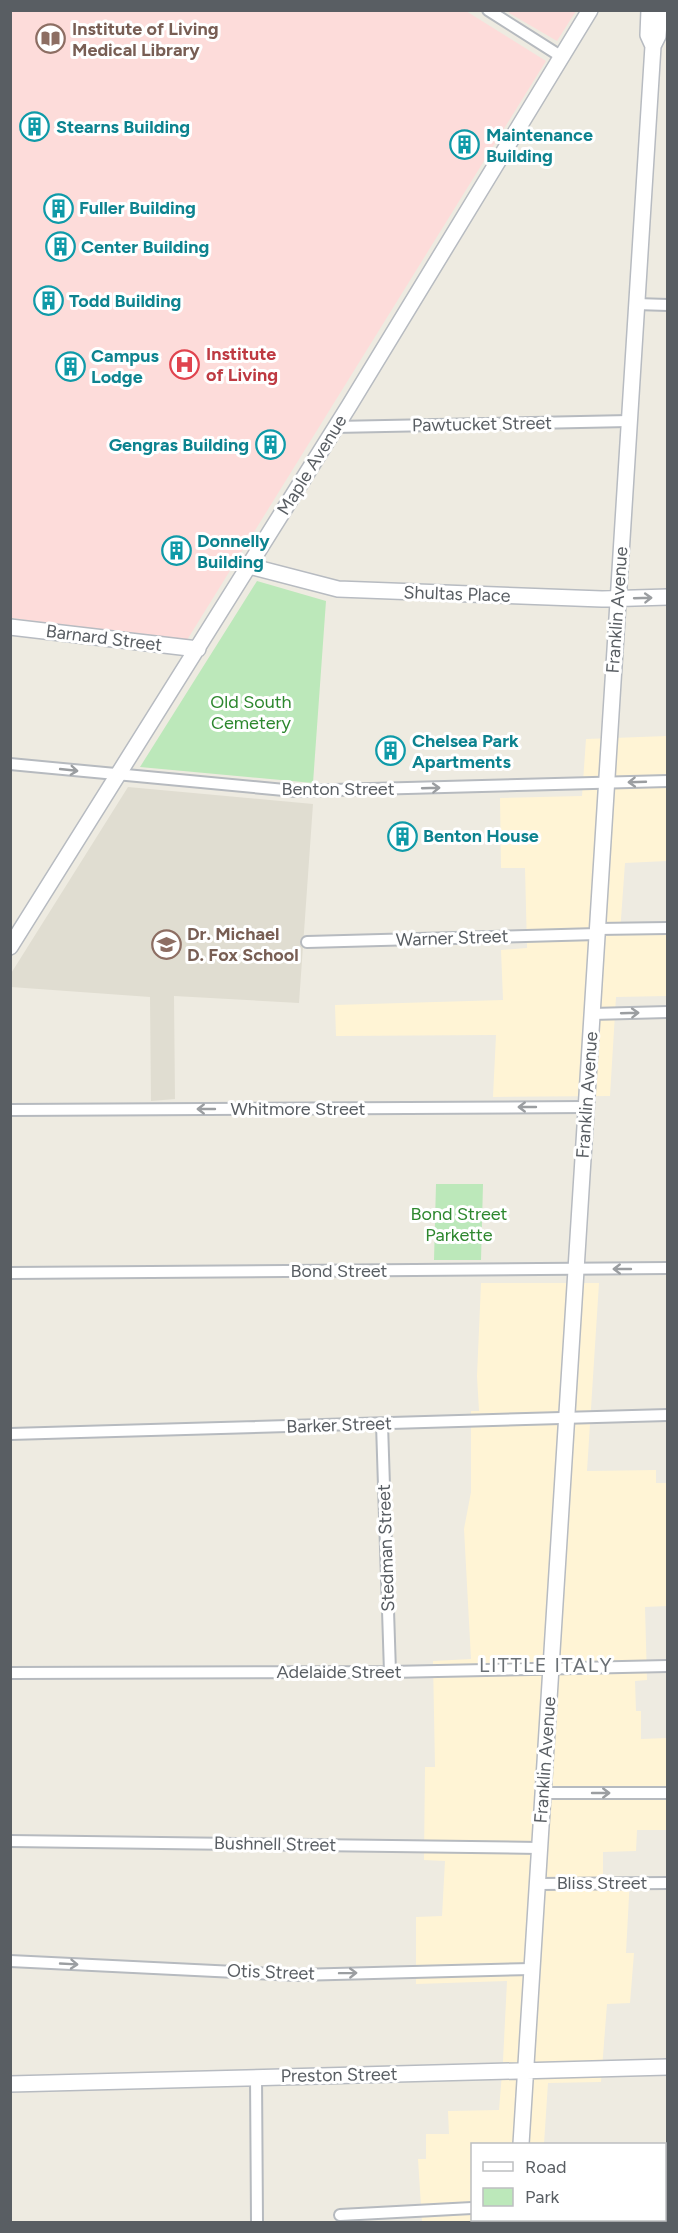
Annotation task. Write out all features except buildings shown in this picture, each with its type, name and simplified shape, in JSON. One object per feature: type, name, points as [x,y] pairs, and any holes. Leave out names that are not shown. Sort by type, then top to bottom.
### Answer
[{"type":"main road","name":"Maple Avenue","points":[[10,947],[198,649],[590,10]]},
{"type":"main road","name":"Franklin Avenue","points":[[521,2143],[652,46],[648,34],[650,10]]},
{"type":"main road","name":"Franklin Avenue","points":[[652,46],[658,36],[660,10]]},
{"type":"main road","name":"Shultas Place","points":[[249,566],[338,589],[618,599],[668,597]]},
{"type":"main road","name":"Barnard Street","points":[[10,627],[198,649]]},
{"type":"main road","name":"Preston Street","points":[[10,2084],[668,2067]]},
{"type":"street","points":[[488,10],[562,57]]},
{"type":"street","points":[[636,304],[668,305]]},
{"type":"street","name":"Pawtucket Street","points":[[335,427],[629,421]]},
{"type":"street","name":"Benton Street","points":[[10,764],[295,791],[668,781]]},
{"type":"street","name":"Warner Street","points":[[307,942],[668,928]]},
{"type":"street","points":[[592,1014],[668,1012]]},
{"type":"street","name":"Whitmore Street","points":[[10,1110],[586,1107]]},
{"type":"street","name":"Bond Street","points":[[10,1273],[668,1269]]},
{"type":"street","name":"Barker Street","points":[[10,1434],[668,1416]]},
{"type":"street","name":"Stedman Street","points":[[382,1424],[390,1672]]},
{"type":"street","name":"Adelaide Street","points":[[10,1673],[390,1672],[668,1666]]},
{"type":"street","points":[[543,1793],[668,1792]]},
{"type":"street","name":"Bushnell Street","points":[[10,1841],[539,1848]]},
{"type":"street","name":"Bliss Street","points":[[537,1884],[668,1883]]},
{"type":"street","name":"Otis Street","points":[[10,1961],[296,1975],[532,1969]]},
{"type":"street","points":[[256,2076],[257,2223]]},
{"type":"street","points":[[340,2215],[471,2208]]},
{"type":"shaded area","name":"Institute of Living","points":[[11,10],[466,11],[546,61],[187,640],[11,618]]},
{"type":"shaded area","points":[[510,10],[576,11],[557,41],[509,13]]},
{"type":"shaded area","points":[[667,736],[667,861],[625,863],[620,933],[667,931],[667,996],[616,997],[610,1096],[493,1097],[496,1035],[336,1036],[335,1005],[503,1000],[501,950],[527,948],[525,868],[501,868],[500,798],[582,796],[586,739]]},
{"type":"shaded area","name":"Dr. Michael D. Fox School","points":[[128,787],[313,804],[299,1003],[174,996],[175,1099],[151,1101],[150,997],[11,987],[10,975]]},
{"type":"shaded area","points":[[481,1283],[599,1283],[587,1471],[656,1470],[656,1483],[667,1483],[667,1606],[645,1607],[647,1680],[635,1681],[636,1711],[641,1711],[641,1739],[667,1738],[667,1830],[637,1830],[636,1851],[603,1852],[603,1877],[630,1877],[626,1953],[634,1953],[630,2003],[607,2004],[601,2082],[548,2083],[544,2143],[471,2143],[471,2221],[539,2222],[422,2222],[418,2159],[426,2159],[426,2134],[449,2134],[448,2111],[499,2110],[503,2061],[507,1981],[416,1984],[416,1917],[442,1916],[445,1861],[424,1860],[425,1767],[435,1767],[433,1661],[471,1659],[464,1529],[471,1492],[471,1411],[479,1411],[477,1376]]},
{"type":"green space","name":"Old South Cemetery","points":[[257,581],[326,601],[313,783],[140,767]]},
{"type":"green space","name":"Bond Street Parkette","points":[[436,1184],[483,1184],[481,1260],[434,1260]]},
{"type":"place","name":"Institute of Living Medical Library","points":[[51,39]]},
{"type":"place","name":"Stearns Building","points":[[35,127]]},
{"type":"place","name":"Maintenance Building","points":[[465,145]]},
{"type":"place","name":"Fuller Building","points":[[58,208]]},
{"type":"place","name":"Center Building","points":[[60,247]]},
{"type":"place","name":"Todd Building","points":[[48,301]]},
{"type":"place","name":"Institute of Living","points":[[185,364]]},
{"type":"place","name":"Campus Lodge","points":[[70,366]]},
{"type":"place","name":"Gengras Building","points":[[270,445]]},
{"type":"place","name":"Donnelly Building","points":[[176,551]]},
{"type":"place","name":"Chelsea Park Apartments","points":[[391,751]]},
{"type":"place","name":"Benton House","points":[[402,836]]},
{"type":"place","name":"Dr. Michael D. Fox School","points":[[166,944]]},
{"type":"district","name":"LITTLE ITALY","points":[[546,1665]]}]
